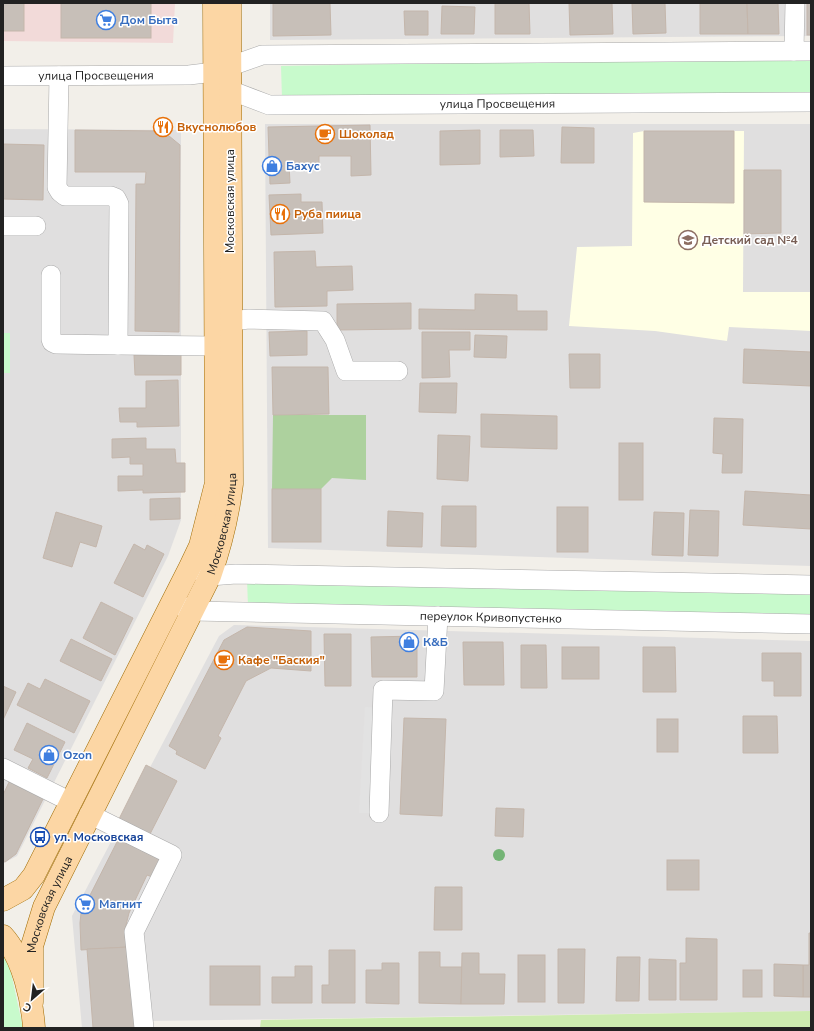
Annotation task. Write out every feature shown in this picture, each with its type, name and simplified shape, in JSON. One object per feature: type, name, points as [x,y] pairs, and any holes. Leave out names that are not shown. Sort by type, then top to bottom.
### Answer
[{"type":"main road","name":"Московская улица","points":[[32,1002],[32,946],[36,926],[53,885],[210,576],[219,552],[228,518],[232,484],[231,321],[222,78],[214,3]]},
{"type":"main road","name":"Московская улица","points":[[3,900],[23,889],[34,875],[190,568],[200,546],[216,483],[215,346],[222,78],[230,3]]},
{"type":"main road","points":[[3,936],[15,955],[32,1002],[34,1028]]},
{"type":"street","points":[[795,3],[802,51]]},
{"type":"street","name":"улица Просвещения","points":[[222,78],[262,54],[802,51]]},
{"type":"street","name":"улица Просвещения","points":[[3,76],[189,75],[222,78],[269,105],[811,102]]},
{"type":"street","points":[[58,76],[57,187],[65,196],[112,196],[116,198],[119,204],[118,344]]},
{"type":"street","points":[[3,226],[36,226]]},
{"type":"street","points":[[51,275],[51,339],[52,342],[56,344],[215,346]]},
{"type":"street","points":[[231,321],[249,319],[323,321],[335,340],[346,370],[398,371]]},
{"type":"street","points":[[190,568],[210,576],[236,574],[811,585]]},
{"type":"street","name":"переулок Кривопустенко","points":[[173,602],[192,611],[811,624]]},
{"type":"street","points":[[379,813],[383,690],[434,691],[438,616]]},
{"type":"street","points":[[3,768],[71,802]]},
{"type":"street","points":[[89,814],[172,855],[134,932],[144,1028]]},
{"type":"shaded area","points":[[3,3],[175,3],[173,43],[3,41]]},
{"type":"shaded area","points":[[270,3],[811,3],[811,36],[270,40]]},
{"type":"shaded area","points":[[265,124],[811,124],[811,566],[268,548]]},
{"type":"shaded area","points":[[3,129],[181,130],[181,520],[168,556],[17,856],[4,863]]},
{"type":"shaded area","name":"Детский сад №4","points":[[644,131],[744,131],[743,292],[811,292],[811,331],[729,327],[727,341],[655,331],[569,326],[577,247],[632,246],[633,133]]},
{"type":"shaded area","points":[[234,625],[811,641],[811,1011],[149,1021],[149,1028],[82,1028],[72,916],[219,636]]},
{"type":"shaded area","points":[[365,707],[383,708],[379,813],[359,813]]},
{"type":"green space","points":[[811,57],[811,98],[282,99],[281,66]]},
{"type":"green space","points":[[3,333],[10,333],[10,373],[3,373]]},
{"type":"green space","points":[[273,415],[366,415],[366,480],[332,478],[321,489],[272,489]]},
{"type":"green space","points":[[247,580],[811,593],[811,616],[248,606]]},
{"type":"green space","points":[[3,956],[10,968],[23,1028],[3,1028]]},
{"type":"green space","points":[[811,1011],[811,1028],[260,1028],[261,1020]]},
{"type":"building","points":[[3,3],[24,3],[24,31],[3,31]]},
{"type":"building","name":"Дом Быта","points":[[61,3],[151,3],[151,38],[61,38]]},
{"type":"building","points":[[273,3],[330,3],[331,35],[273,36]]},
{"type":"building","points":[[495,3],[529,3],[530,34],[495,34]]},
{"type":"building","points":[[569,3],[612,3],[613,34],[570,35]]},
{"type":"building","points":[[632,3],[665,3],[666,33],[633,34]]},
{"type":"building","points":[[700,3],[747,3],[748,34],[700,34]]},
{"type":"building","points":[[747,3],[778,3],[779,34],[748,34]]},
{"type":"building","points":[[807,3],[811,3],[811,35],[807,35]]},
{"type":"building","points":[[442,6],[475,7],[474,34],[441,34]]},
{"type":"building","points":[[404,11],[428,11],[428,35],[405,35]]},
{"type":"building","points":[[370,125],[371,175],[351,176],[351,156],[319,156],[319,164],[289,164],[290,183],[270,184],[268,127]]},
{"type":"building","points":[[562,127],[594,128],[594,163],[561,163]]},
{"type":"building","points":[[75,130],[163,131],[180,145],[179,332],[135,331],[136,184],[145,184],[146,172],[75,172]]},
{"type":"building","points":[[480,130],[480,164],[440,165],[440,131]]},
{"type":"building","points":[[500,130],[533,130],[534,156],[500,157]]},
{"type":"building","points":[[644,131],[734,131],[734,203],[644,202]]},
{"type":"building","points":[[3,144],[44,145],[43,200],[3,199]]},
{"type":"building","points":[[744,170],[781,170],[781,233],[744,234]]},
{"type":"building","points":[[301,194],[301,202],[322,202],[323,233],[271,235],[269,195]]},
{"type":"building","points":[[315,251],[316,267],[352,266],[353,290],[327,291],[327,306],[275,307],[274,252]]},
{"type":"building","points":[[475,294],[517,295],[517,311],[547,311],[547,330],[419,329],[419,309],[475,310]]},
{"type":"building","points":[[411,303],[411,329],[337,330],[337,304]]},
{"type":"building","points":[[307,331],[307,355],[270,356],[269,332]]},
{"type":"building","points":[[422,332],[470,332],[470,350],[449,350],[450,377],[422,378]]},
{"type":"building","points":[[475,335],[507,336],[506,358],[474,357]]},
{"type":"building","points":[[744,349],[811,352],[811,386],[743,383]]},
{"type":"building","points":[[181,354],[181,375],[135,375],[134,355]]},
{"type":"building","points":[[569,354],[600,354],[600,388],[570,388]]},
{"type":"building","points":[[272,367],[328,367],[329,414],[273,415]]},
{"type":"building","points":[[178,380],[179,426],[137,427],[137,422],[120,422],[119,408],[146,408],[146,381]]},
{"type":"building","points":[[420,383],[457,383],[456,413],[419,412]]},
{"type":"building","points":[[481,414],[557,416],[557,449],[481,447]]},
{"type":"building","points":[[714,418],[743,419],[742,473],[722,473],[723,454],[713,453]]},
{"type":"building","points":[[438,435],[470,436],[468,481],[437,479]]},
{"type":"building","points":[[146,438],[146,449],[175,449],[176,463],[185,463],[185,492],[143,493],[143,490],[118,491],[118,476],[143,476],[143,464],[130,464],[130,457],[112,458],[112,439]]},
{"type":"building","points":[[619,443],[643,443],[643,500],[619,500]]},
{"type":"building","points":[[272,489],[321,489],[321,542],[272,542]]},
{"type":"building","points":[[745,491],[811,495],[811,529],[743,525]]},
{"type":"building","points":[[180,498],[180,519],[150,520],[150,499]]},
{"type":"building","points":[[442,506],[476,506],[476,547],[441,546]]},
{"type":"building","points":[[557,507],[588,507],[588,552],[557,552]]},
{"type":"building","points":[[690,510],[719,511],[718,556],[688,555]]},
{"type":"building","points":[[388,511],[423,513],[422,547],[387,546]]},
{"type":"building","points":[[56,512],[102,526],[96,547],[80,542],[72,567],[43,558]]},
{"type":"building","points":[[654,512],[684,513],[683,556],[652,555]]},
{"type":"building","points":[[134,544],[145,550],[147,545],[164,554],[143,597],[114,583]]},
{"type":"building","points":[[101,602],[133,618],[115,655],[83,638]]},
{"type":"building","points":[[247,627],[311,631],[311,671],[271,668],[246,681],[218,736],[221,738],[205,769],[176,754],[177,751],[169,746],[224,640]]},
{"type":"building","points":[[324,634],[351,634],[351,686],[325,686]]},
{"type":"building","points":[[417,636],[417,677],[372,677],[371,637]]},
{"type":"building","points":[[71,639],[112,659],[101,681],[60,661]]},
{"type":"building","points":[[463,642],[503,642],[504,685],[464,685]]},
{"type":"building","points":[[521,645],[546,645],[547,688],[521,688]]},
{"type":"building","points":[[562,647],[599,647],[599,679],[562,679]]},
{"type":"building","points":[[643,647],[675,647],[676,692],[643,692]]},
{"type":"building","points":[[762,653],[801,653],[801,696],[774,696],[774,681],[762,681]]},
{"type":"building","points":[[45,679],[90,701],[74,733],[17,705],[28,683],[40,689]]},
{"type":"building","points":[[3,686],[16,692],[3,720]]},
{"type":"building","points":[[743,716],[777,716],[778,753],[743,753]]},
{"type":"building","points":[[404,718],[446,719],[442,816],[400,814]]},
{"type":"building","points":[[657,719],[678,719],[678,752],[657,752]]},
{"type":"building","points":[[27,723],[65,742],[47,778],[28,768],[33,759],[14,750]]},
{"type":"building","points":[[146,765],[177,781],[150,834],[119,819]]},
{"type":"building","points":[[10,780],[44,797],[16,854],[5,862],[3,861],[3,795]]},
{"type":"building","points":[[496,808],[524,809],[523,837],[495,836]]},
{"type":"building","points":[[120,836],[162,857],[152,877],[147,875],[129,913],[125,929],[126,947],[81,950],[81,913]]},
{"type":"building","points":[[667,860],[699,860],[699,890],[667,890]]},
{"type":"building","points":[[435,887],[462,887],[462,930],[434,930]]},
{"type":"building","points":[[809,933],[811,933],[811,997],[803,997],[803,965],[809,965]]},
{"type":"building","points":[[686,938],[717,939],[717,1000],[680,1000],[680,963],[686,963]]},
{"type":"building","points":[[131,947],[136,1028],[93,1028],[87,949]]},
{"type":"building","points":[[558,949],[585,949],[584,1003],[558,1003]]},
{"type":"building","points":[[329,950],[355,950],[355,1003],[322,1003],[322,985],[329,985]]},
{"type":"building","points":[[419,952],[440,952],[440,967],[462,967],[461,1004],[419,1003]]},
{"type":"building","points":[[462,953],[479,953],[479,974],[505,974],[504,1004],[461,1004]]},
{"type":"building","points":[[518,955],[545,955],[545,1002],[518,1002]]},
{"type":"building","points":[[617,957],[640,957],[639,1001],[616,1001]]},
{"type":"building","points":[[649,959],[676,960],[676,1000],[649,1000]]},
{"type":"building","points":[[382,963],[399,963],[399,1004],[366,1003],[366,970],[382,970]]},
{"type":"building","points":[[774,964],[803,965],[803,997],[774,996]]},
{"type":"building","points":[[210,966],[260,966],[260,1005],[210,1005]]},
{"type":"building","points":[[295,966],[312,966],[312,1003],[272,1003],[272,977],[295,977]]},
{"type":"building","points":[[743,970],[762,970],[762,997],[743,997]]},
{"type":"place","name":"Дом Быта","points":[[106,20]]},
{"type":"place","name":"Вкуснолюбов","points":[[163,127]]},
{"type":"place","name":"Шоколад","points":[[325,134]]},
{"type":"place","name":"Бахус","points":[[272,166]]},
{"type":"place","name":"Руба пиица","points":[[280,214]]},
{"type":"place","name":"Детский сад №4","points":[[688,240]]},
{"type":"place","name":"К&Б","points":[[409,642]]},
{"type":"place","name":"Кафе \"Баския\"","points":[[224,660]]},
{"type":"place","name":"Ozon","points":[[49,755]]},
{"type":"place","name":"ул. Московская","points":[[40,837]]},
{"type":"place","name":"Магнит","points":[[85,904]]}]
